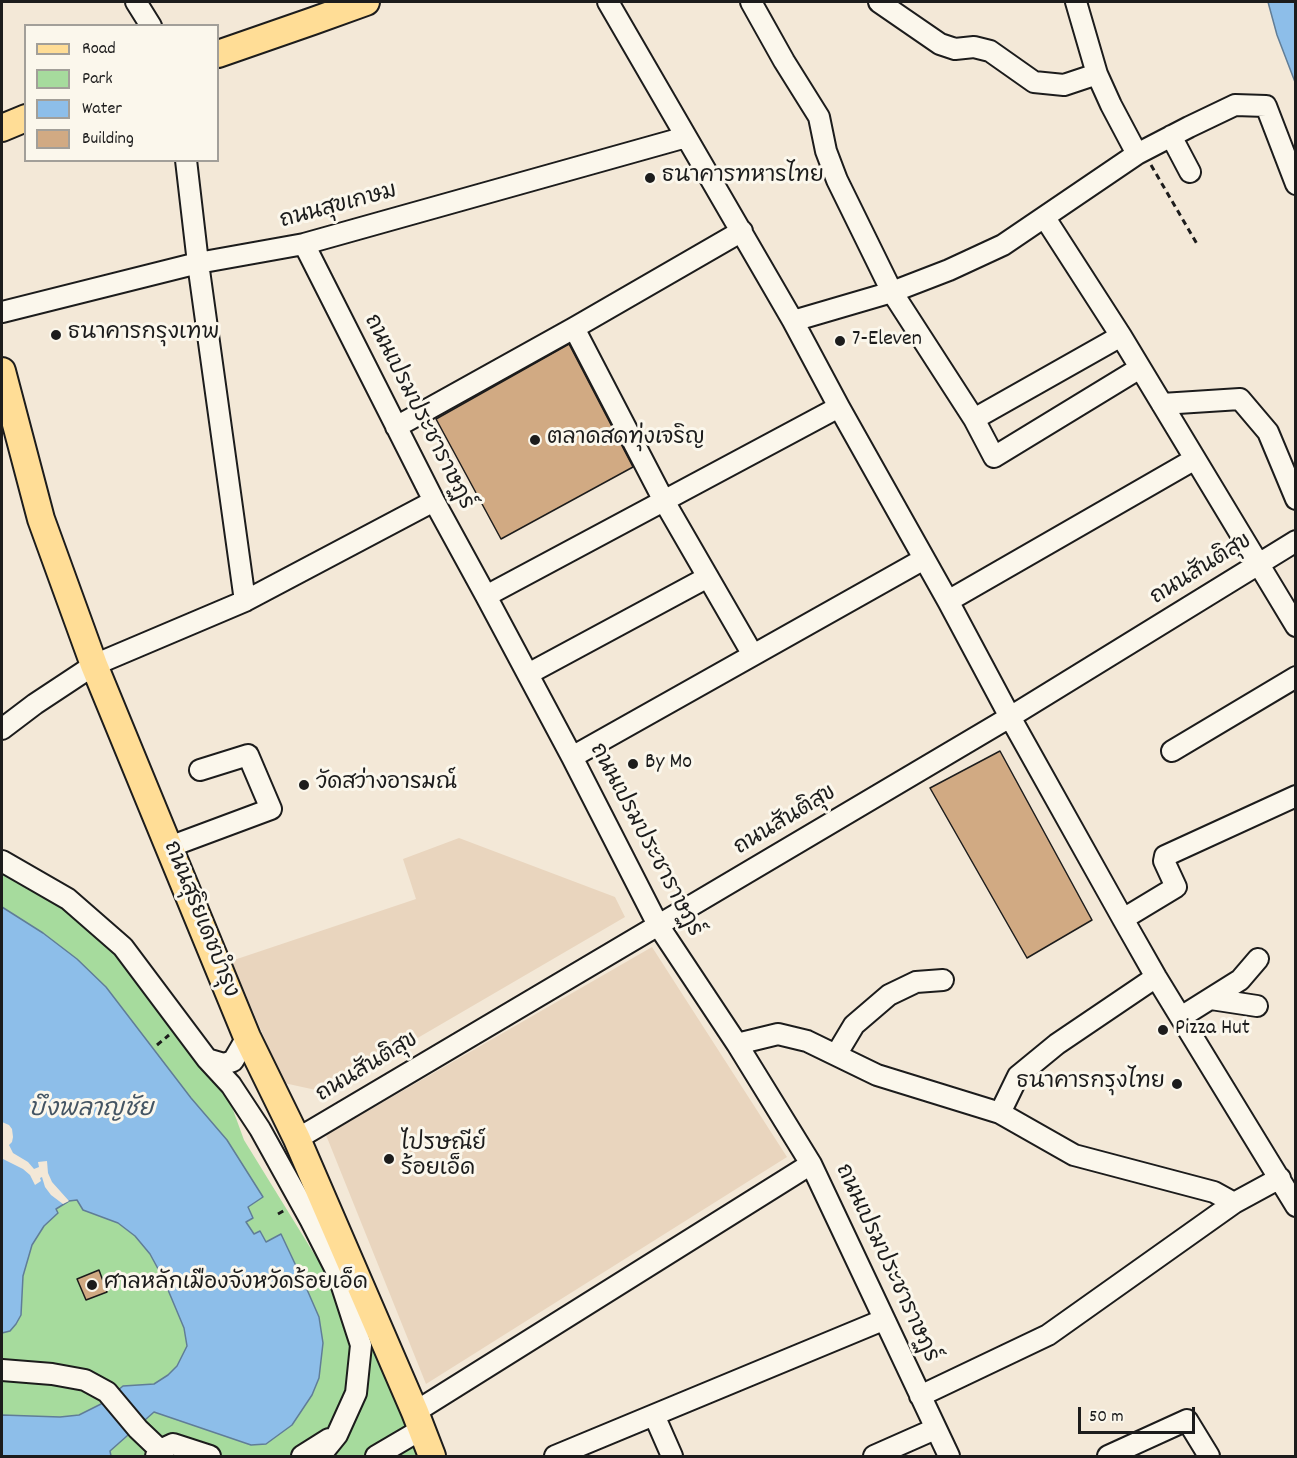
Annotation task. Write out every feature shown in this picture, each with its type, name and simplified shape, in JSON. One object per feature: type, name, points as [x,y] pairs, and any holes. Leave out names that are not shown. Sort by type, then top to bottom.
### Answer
[{"type":"main road","points":[[219,54],[366,2]]},
{"type":"main road","points":[[2,128],[24,119]]},
{"type":"main road","name":"ถนนสุริยเดชบำรุง","points":[[2,371],[9,430],[94,665],[248,1037],[297,1138],[432,1456]]},
{"type":"street","points":[[136,2],[150,24]]},
{"type":"street","points":[[608,2],[793,321],[1010,717],[1156,977],[1296,1206]]},
{"type":"street","points":[[755,2],[784,61],[819,117],[826,150],[837,180],[892,292],[974,419],[994,457],[1140,368]]},
{"type":"street","points":[[879,2],[940,44],[955,49],[974,47],[990,51],[1034,82],[1064,85],[1096,74]]},
{"type":"street","points":[[1076,2],[1096,74],[1111,105],[1140,153]]},
{"type":"street","points":[[793,321],[892,292],[1003,246],[1140,153],[1236,105],[1266,106],[1296,184]]},
{"type":"street","points":[[1171,136],[1190,172]]},
{"type":"street","name":"ถนนสุขเกษม","points":[[2,312],[198,263],[304,244],[686,137]]},
{"type":"street","points":[[186,162],[245,601]]},
{"type":"street","points":[[1045,218],[1121,336],[1296,626]]},
{"type":"street","points":[[396,427],[742,231]]},
{"type":"street","name":"ถนนเปรมประชาราษฏร์","points":[[304,244],[434,501],[572,757],[658,925],[812,1164],[949,1456]]},
{"type":"street","points":[[574,328],[664,501],[753,655]]},
{"type":"street","points":[[974,419],[1121,336]]},
{"type":"street","points":[[1162,404],[1239,399],[1268,432],[1296,499]]},
{"type":"street","points":[[486,596],[839,407]]},
{"type":"street","points":[[948,601],[1195,459]]},
{"type":"street","points":[[2,729],[94,665],[245,601],[434,501]]},
{"type":"street","name":"ถนนสันติสุข","points":[[297,1138],[1010,717],[1296,541]]},
{"type":"street","points":[[572,757],[924,560]]},
{"type":"street","points":[[528,674],[708,577]]},
{"type":"street","points":[[1172,751],[1296,677]]},
{"type":"street","points":[[169,847],[271,809],[248,755],[200,770]]},
{"type":"street","points":[[1123,919],[1176,887],[1164,861],[1166,856],[1296,796]]},
{"type":"street","points":[[2,861],[68,899],[123,947],[207,1059],[231,1085],[260,1129],[338,1274],[361,1345],[356,1394],[337,1435],[320,1456]]},
{"type":"street","points":[[1182,1017],[1240,980],[1258,959]]},
{"type":"street","points":[[1000,1113],[1018,1076],[1057,1044],[1156,977]]},
{"type":"street","points":[[836,1055],[854,1025],[889,995],[915,982],[943,980]]},
{"type":"street","points":[[1211,999],[1257,1006]]},
{"type":"street","points":[[736,1044],[778,1034],[807,1041],[877,1075],[1000,1113],[1074,1155],[1214,1192],[1234,1203]]},
{"type":"street","points":[[207,1059],[224,1064],[232,1061],[248,1037]]},
{"type":"street","points":[[376,1456],[418,1421],[812,1164]]},
{"type":"street","points":[[920,1396],[1048,1335],[1234,1203],[1280,1178]]},
{"type":"street","points":[[555,1456],[884,1320]]},
{"type":"street","points":[[2,1370],[52,1374],[85,1380],[107,1392],[158,1453],[173,1444],[210,1456]]},
{"type":"street","points":[[654,1415],[672,1456]]},
{"type":"street","points":[[1108,1456],[1187,1420],[1209,1456]]},
{"type":"street","points":[[874,1456],[935,1429]]},
{"type":"street","points":[[302,1456],[337,1435]]},
{"type":"path","points":[[1140,153],[1197,244]]},
{"type":"shaded area","points":[[459,838],[615,897],[625,917],[325,1092],[284,1083],[231,961],[416,899],[403,859]]},
{"type":"shaded area","points":[[652,947],[787,1157],[426,1384],[326,1135]]},
{"type":"green space","points":[[2,861],[68,899],[217,1066],[244,1140],[422,1429],[432,1456],[2,1456]]},
{"type":"water","points":[[1268,2],[1295,2],[1295,82],[1277,35]]},
{"type":"water","name":"บึงพลาญชัย","points":[[2,907],[43,933],[77,959],[106,987],[191,1098],[227,1140],[263,1197],[248,1207],[253,1218],[246,1222],[254,1234],[260,1231],[266,1242],[281,1234],[319,1317],[323,1343],[319,1378],[312,1395],[292,1425],[266,1444],[251,1445],[154,1412],[110,1451],[111,1456],[2,1456],[2,1415],[60,1417],[79,1415],[101,1404],[123,1386],[154,1384],[177,1366],[187,1346],[184,1328],[150,1254],[135,1236],[118,1223],[83,1210],[77,1200],[69,1201],[56,1209],[58,1213],[44,1226],[32,1245],[23,1276],[21,1315],[10,1331],[2,1333]]},
{"type":"pier","points":[[2,1122],[12,1129],[13,1137],[9,1145],[13,1153],[28,1162],[34,1169],[39,1167],[38,1162],[47,1161],[48,1173],[52,1182],[69,1201],[63,1204],[51,1195],[42,1177],[41,1181],[35,1185],[30,1175],[23,1169],[3,1159]]},
{"type":"building","name":"ตลาดสดทุ่งเจริญ","points":[[569,344],[633,467],[501,539],[436,419]]},
{"type":"building","points":[[1000,751],[1092,920],[1027,958],[930,788]]},
{"type":"building","name":"ศาลหลักเมืองจังหวัดร้อยเอ็ด","points":[[99,1270],[107,1292],[86,1300],[77,1279]]},
{"type":"place","name":"ธนาคารทหารไทย","points":[[650,178]]},
{"type":"place","name":"ธนาคารกรุงเทพ","points":[[56,335]]},
{"type":"place","name":"7-Eleven","points":[[840,341]]},
{"type":"place","name":"ตลาดสดทุ่งเจริญ","points":[[535,440]]},
{"type":"place","name":"By Mo","points":[[633,764]]},
{"type":"place","name":"วัดสว่างอารมณ์","points":[[304,785]]},
{"type":"place","name":"Pizza Hut","points":[[1163,1030]]},
{"type":"place","name":"ธนาคารกรุงไทย","points":[[1177,1084]]},
{"type":"place","name":"ไปรษณีย์ ร้อยเอ็ด","points":[[389,1159]]},
{"type":"place","name":"ศาลหลักเมืองจังหวัดร้อยเอ็ด","points":[[92,1285]]}]
